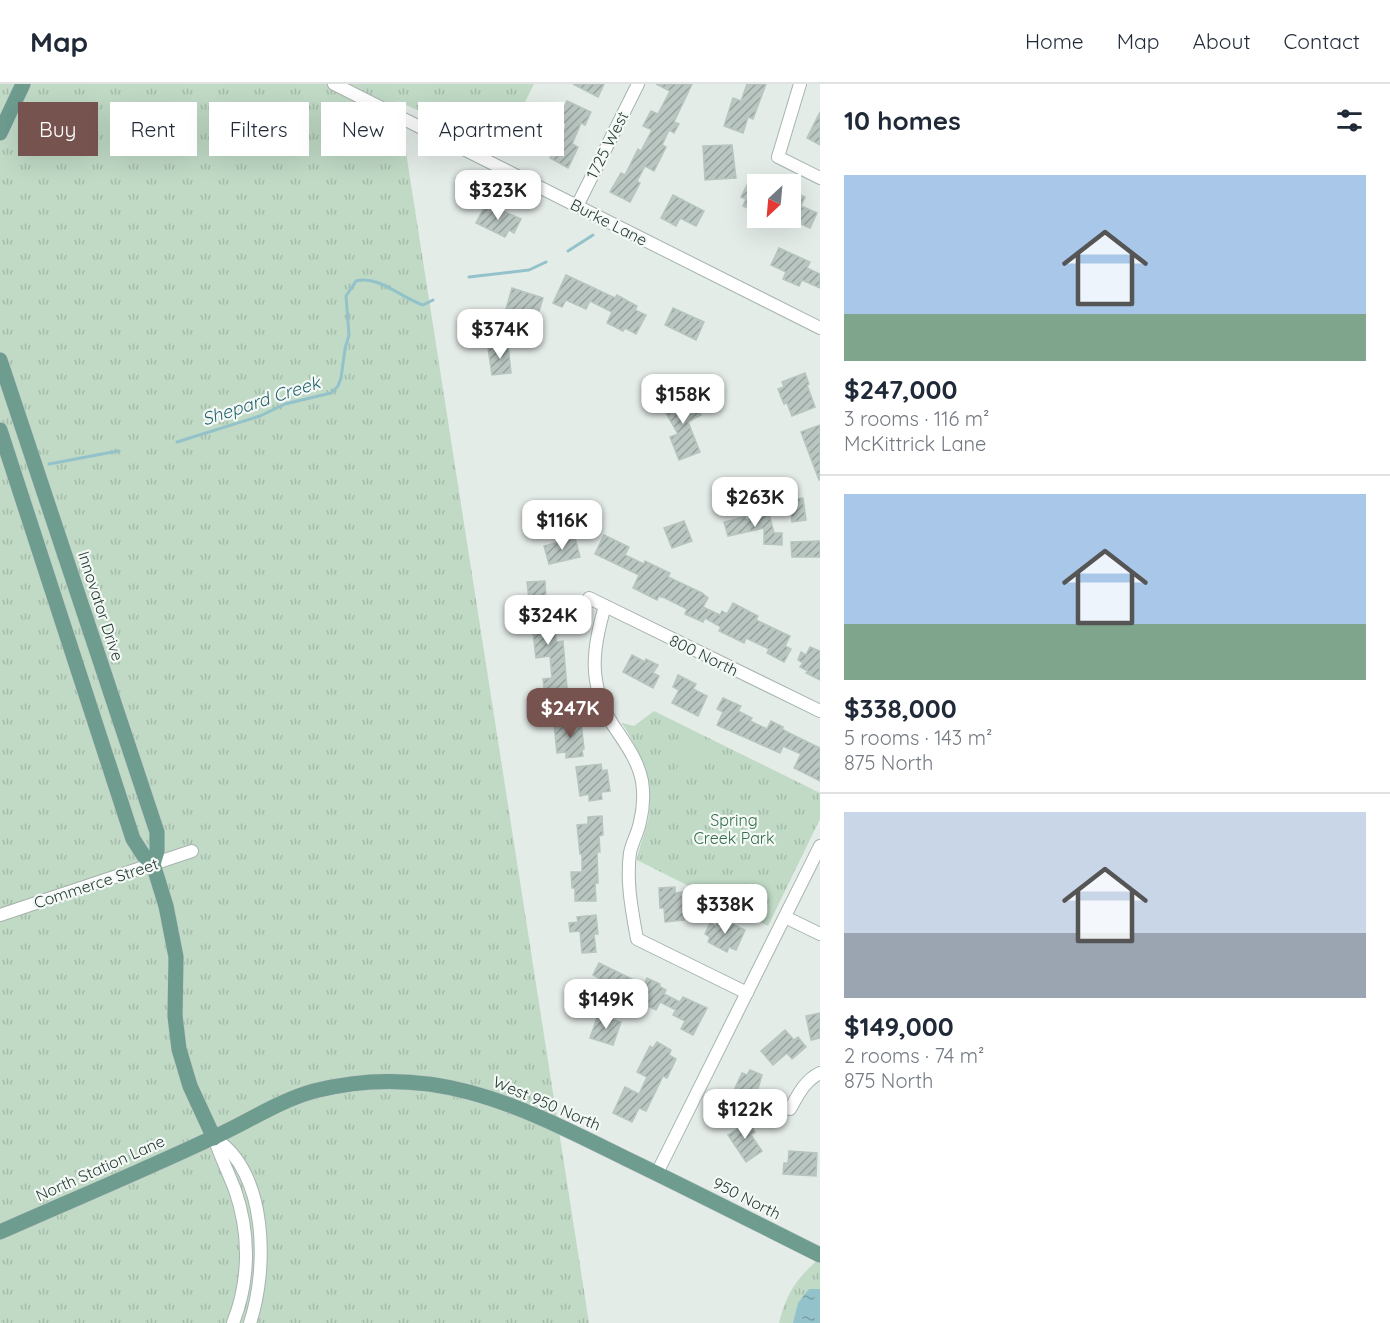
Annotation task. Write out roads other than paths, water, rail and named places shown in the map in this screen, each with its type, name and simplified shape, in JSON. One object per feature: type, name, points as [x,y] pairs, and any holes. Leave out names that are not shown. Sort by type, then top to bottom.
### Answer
[{"type":"main road","points":[[0,133],[23,84]]},
{"type":"main road","name":"Innovator Drive","points":[[0,360],[157,832],[157,851],[153,864]]},
{"type":"main road","name":"Innovator Drive","points":[[0,430],[134,840],[144,856],[153,864],[166,906],[174,940],[175,1016],[179,1049],[190,1086],[214,1138]]},
{"type":"main road","name":"West 950 North","points":[[214,1138],[253,1117],[311,1092],[348,1084],[384,1080],[426,1082],[466,1090],[528,1111],[657,1173]]},
{"type":"main road","name":"North Station Lane","points":[[0,1232],[214,1138]]},
{"type":"main road","name":"950 North","points":[[657,1173],[820,1255]]},
{"type":"street","name":"Burke Lane","points":[[334,84],[820,328]]},
{"type":"street","name":"1725 West","points":[[577,206],[638,84]]},
{"type":"street","points":[[800,84],[778,157],[820,178]]},
{"type":"street","name":"800 North","points":[[589,598],[820,711]]},
{"type":"street","points":[[605,606],[596,638],[594,662],[596,680],[602,701],[612,723],[636,762],[642,782],[643,801],[640,822],[630,851],[629,870],[629,892],[637,939],[747,993]]},
{"type":"street","points":[[657,1173],[820,846]]},
{"type":"street","name":"Commerce Street","points":[[0,915],[192,851]]},
{"type":"street","points":[[785,917],[820,934]]},
{"type":"street","points":[[790,1109],[803,1088],[820,1073]]},
{"type":"street","name":"Innovator Drive","points":[[214,1138],[236,1193],[245,1233],[244,1280],[232,1323]]},
{"type":"street","name":"Innovator Drive","points":[[214,1138],[228,1148],[244,1171],[259,1224],[261,1274],[250,1323]]},
{"type":"water","points":[[809,1289],[820,1289],[820,1323],[793,1323],[798,1303]]},
{"type":"waterway","name":"Shepard Creek","points":[[568,251],[593,235]]},
{"type":"waterway","name":"Shepard Creek","points":[[469,277],[529,270],[546,262]]},
{"type":"waterway","name":"Shepard Creek","points":[[177,442],[260,416],[285,404],[331,393],[338,386],[341,378],[349,335],[346,296],[356,281],[365,280],[382,284],[423,305],[433,300]]},
{"type":"waterway","name":"Shepard Creek","points":[[49,464],[118,451]]},
{"type":"park label","name":"Spring Creek Park","points":[[734,829]]}]
